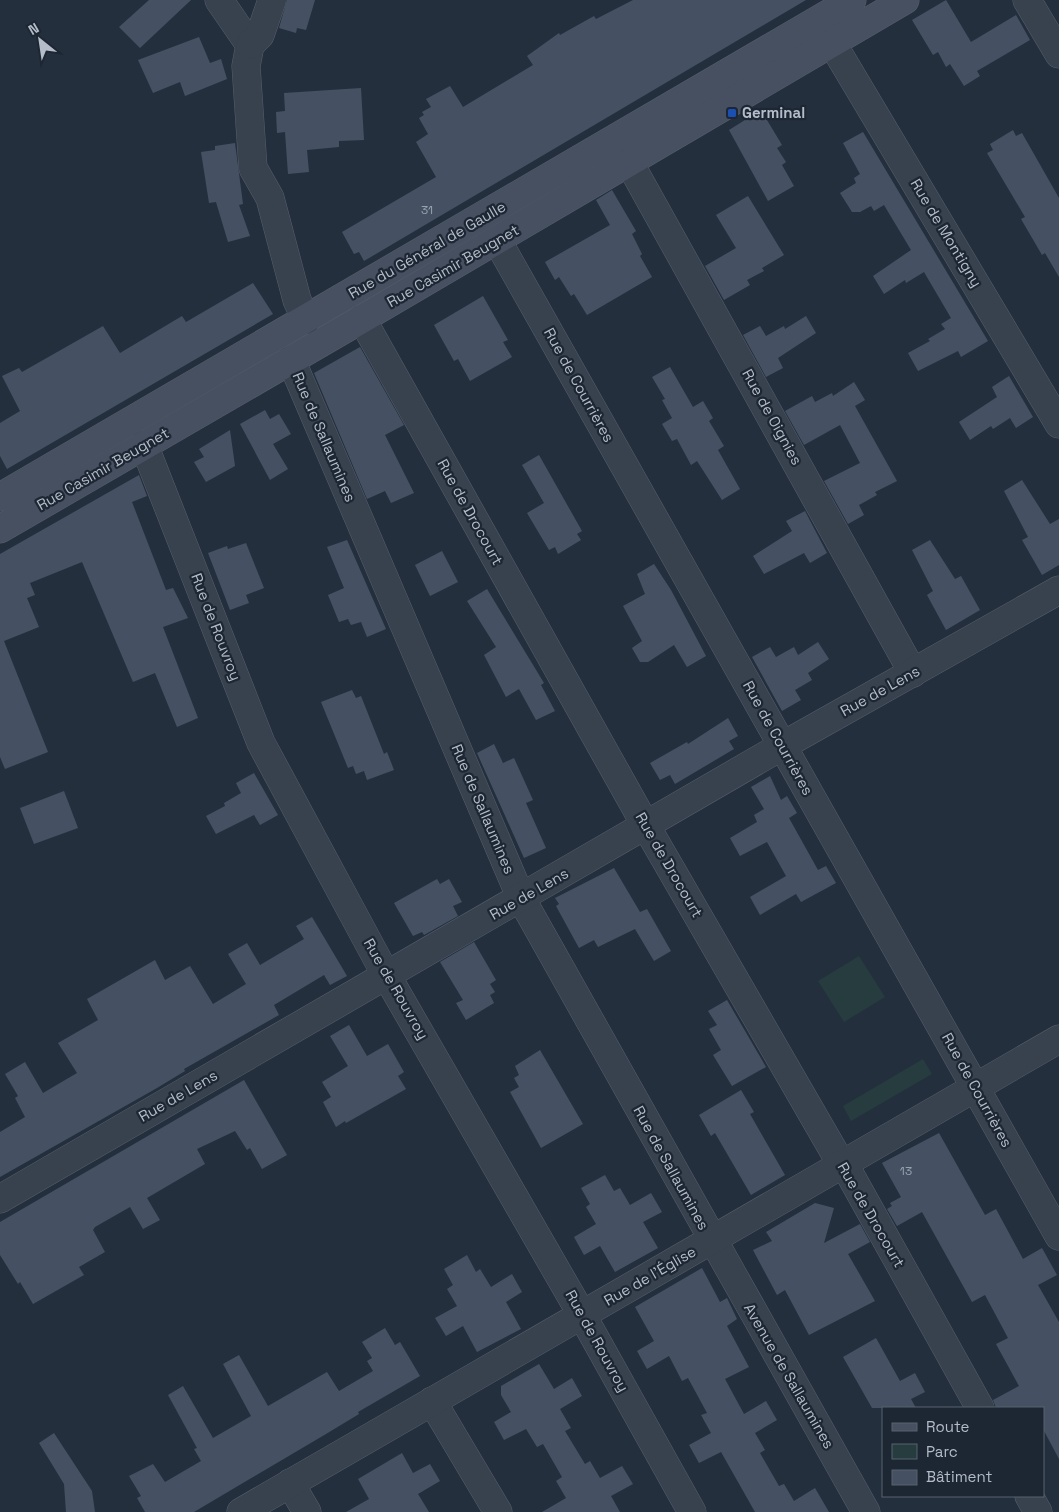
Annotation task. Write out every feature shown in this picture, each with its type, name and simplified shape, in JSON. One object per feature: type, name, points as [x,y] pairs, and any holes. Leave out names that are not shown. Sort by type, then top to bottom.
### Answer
[{"type":"main road","name":"Rue du Général de Gaulle","points":[[0,497],[852,0]]},
{"type":"main road","name":"Rue Casimir Beugnet","points":[[0,528],[362,319],[905,0]]},
{"type":"street","points":[[219,0],[250,45]]},
{"type":"street","points":[[272,0],[260,35],[250,45],[246,66],[253,168],[270,198],[297,300],[306,320]]},
{"type":"street","points":[[1027,0],[1059,54]]},
{"type":"street","name":"Rue de Montigny","points":[[832,43],[1059,424]]},
{"type":"street","name":"Rue de Oignies","points":[[630,162],[913,673]]},
{"type":"street","name":"Rue de Courrières","points":[[497,240],[1059,1236]]},
{"type":"street","name":"Rue de Drocourt","points":[[362,319],[646,826],[836,1155],[843,1162],[979,1407]]},
{"type":"street","name":"Rue de Sallaumines","points":[[291,360],[521,898],[712,1240]]},
{"type":"street","name":"Rue de Rouvroy","points":[[144,445],[261,743],[387,976],[582,1315],[692,1512]]},
{"type":"street","name":"Rue de Lens","points":[[0,1199],[782,746],[1059,590]]},
{"type":"street","name":"Rue de l'Église","points":[[241,1512],[712,1240],[843,1162],[1059,1039]]},
{"type":"street","name":"Avenue de Sallaumines","points":[[712,1240],[866,1512]]},
{"type":"street","points":[[432,1402],[498,1512]]},
{"type":"street","points":[[290,1483],[308,1512]]},
{"type":"street","points":[[1030,1497],[1038,1512]]},
{"type":"green space","points":[[859,956],[885,997],[844,1022],[818,981]]},
{"type":"green space","points":[[923,1059],[932,1074],[851,1121],[843,1106]]},
{"type":"building","points":[[149,0],[191,0],[140,48],[119,27]]},
{"type":"building","points":[[287,0],[315,0],[306,30],[297,28],[296,33],[279,28]]},
{"type":"building","points":[[633,0],[806,0],[364,261],[359,252],[354,254],[342,232],[436,177],[416,142],[428,134],[419,118],[424,115],[422,112],[431,107],[426,99],[450,86],[463,107],[533,65],[527,56],[559,33],[560,35],[594,16],[596,19]]},
{"type":"building","points":[[946,0],[971,42],[1016,15],[1030,40],[977,71],[980,76],[964,86],[950,64],[946,67],[938,52],[933,55],[912,20]]},
{"type":"building","points":[[199,37],[210,63],[221,59],[227,79],[185,96],[180,82],[153,93],[138,60]]},
{"type":"building","points":[[361,88],[364,140],[339,141],[339,147],[307,150],[309,172],[288,174],[285,132],[277,133],[276,112],[285,111],[284,93]]},
{"type":"building","points":[[761,110],[782,145],[777,148],[786,162],[782,165],[794,186],[768,201],[729,130]]},
{"type":"building","points":[[1013,130],[1016,136],[1022,133],[1059,198],[1059,277],[1045,253],[1042,255],[1021,219],[1025,217],[987,153],[993,150],[990,144]]},
{"type":"building","points":[[863,132],[988,341],[961,357],[958,351],[918,371],[908,353],[930,341],[928,339],[945,329],[941,324],[951,318],[924,272],[906,283],[905,280],[884,294],[873,276],[911,250],[884,205],[874,211],[871,206],[860,212],[852,212],[840,193],[856,183],[854,178],[860,174],[843,143]]},
{"type":"building","points":[[235,143],[243,204],[239,205],[250,236],[228,242],[216,202],[209,203],[201,152],[215,150],[215,146]]},
{"type":"building","points":[[612,190],[636,231],[632,234],[642,254],[640,256],[652,277],[587,315],[574,294],[571,296],[559,277],[555,280],[545,262],[610,225],[596,200]]},
{"type":"building","points":[[748,196],[784,255],[762,268],[764,271],[747,280],[750,285],[724,300],[705,266],[736,248],[716,215]]},
{"type":"building","points":[[253,283],[273,314],[7,469],[0,456],[0,423],[20,411],[2,376],[19,368],[22,372],[103,326],[120,353],[182,316],[186,322]]},
{"type":"building","points":[[483,296],[508,340],[503,342],[512,357],[470,381],[458,359],[454,361],[434,325]]},
{"type":"building","points":[[806,316],[816,333],[778,358],[783,368],[766,377],[743,335],[760,326],[766,336],[784,326],[785,329]]},
{"type":"building","points":[[360,347],[404,425],[385,435],[414,493],[391,503],[385,491],[367,499],[314,373]]},
{"type":"building","points":[[670,367],[693,407],[703,401],[713,418],[709,421],[724,446],[718,450],[740,489],[722,500],[697,461],[691,465],[677,439],[672,441],[662,424],[672,418],[662,400],[665,399],[652,377]]},
{"type":"building","points":[[1009,376],[1033,417],[1016,428],[1010,418],[993,429],[991,426],[970,440],[959,422],[997,397],[992,387]]},
{"type":"building","points":[[854,382],[865,400],[855,406],[897,481],[875,492],[877,495],[859,505],[864,515],[848,524],[824,481],[860,463],[840,425],[804,445],[785,411],[812,396],[815,402],[832,393],[833,396]]},
{"type":"building","points":[[265,410],[270,419],[279,414],[291,434],[273,444],[288,469],[270,480],[240,424]]},
{"type":"building","points":[[230,430],[235,466],[206,482],[194,462],[204,457],[199,449]]},
{"type":"building","points":[[539,455],[582,531],[577,534],[581,540],[558,554],[555,547],[549,550],[527,513],[544,503],[522,465]]},
{"type":"building","points":[[139,475],[147,496],[132,502],[166,590],[173,588],[188,618],[163,627],[198,718],[177,727],[155,673],[133,682],[82,562],[30,583],[35,595],[27,598],[39,627],[4,641],[48,752],[5,769],[0,757],[0,554]]},
{"type":"building","points":[[1022,480],[1050,524],[1059,519],[1059,565],[1042,575],[1022,540],[1028,537],[1004,491]]},
{"type":"building","points":[[805,511],[827,553],[810,563],[804,553],[764,574],[753,556],[792,531],[786,521]]},
{"type":"building","points":[[347,540],[386,629],[367,637],[361,622],[351,625],[348,619],[339,622],[328,595],[344,588],[327,547]]},
{"type":"building","points":[[930,540],[955,579],[961,576],[980,610],[946,630],[927,595],[933,591],[912,550]]},
{"type":"building","points":[[246,543],[264,588],[246,595],[249,603],[230,610],[208,553],[227,546],[228,549]]},
{"type":"building","points":[[442,551],[458,582],[430,596],[415,565]]},
{"type":"building","points":[[654,564],[671,590],[706,656],[687,667],[674,645],[648,662],[640,662],[632,648],[642,641],[623,606],[645,594],[637,574]]},
{"type":"building","points":[[487,589],[544,683],[541,685],[555,711],[536,720],[519,689],[506,697],[484,655],[496,647],[467,601]]},
{"type":"building","points":[[818,642],[829,659],[808,673],[812,680],[795,690],[801,700],[782,711],[752,657],[770,647],[776,657],[794,647],[798,655]]},
{"type":"building","points":[[352,690],[356,698],[361,696],[384,754],[387,752],[394,770],[367,780],[364,771],[356,774],[353,766],[348,768],[321,702]]},
{"type":"building","points":[[728,718],[738,736],[729,741],[734,749],[675,784],[670,775],[660,780],[650,763],[687,742],[688,744]]},
{"type":"building","points":[[494,744],[503,763],[514,758],[533,800],[526,803],[546,848],[524,858],[477,753]]},
{"type":"building","points":[[254,773],[278,815],[260,825],[254,815],[216,834],[206,816],[225,806],[224,803],[241,793],[236,783]]},
{"type":"building","points":[[770,776],[781,800],[787,796],[797,813],[789,818],[818,870],[826,866],[836,883],[801,902],[796,894],[760,915],[750,897],[786,876],[767,842],[740,856],[730,838],[757,822],[754,815],[764,809],[751,787]]},
{"type":"building","points":[[64,791],[78,828],[34,844],[20,808]]},
{"type":"building","points":[[614,868],[640,912],[647,909],[671,951],[654,961],[635,929],[598,947],[594,940],[579,948],[556,906],[559,904],[555,898]]},
{"type":"building","points":[[437,879],[440,884],[449,879],[462,902],[453,906],[458,916],[424,935],[422,932],[413,936],[394,903]]},
{"type":"building","points":[[312,917],[347,976],[330,985],[324,975],[274,1005],[279,1015],[184,1069],[185,1071],[157,1088],[0,1177],[0,1132],[25,1117],[15,1098],[18,1096],[5,1074],[25,1062],[43,1093],[77,1073],[58,1043],[98,1020],[87,999],[155,960],[165,980],[190,966],[213,1004],[246,984],[228,954],[247,943],[260,965],[304,939],[296,926]]},
{"type":"building","points":[[474,942],[496,980],[490,984],[495,992],[490,995],[494,1003],[466,1020],[456,1003],[463,1000],[440,962]]},
{"type":"building","points":[[727,1000],[766,1067],[732,1086],[713,1055],[721,1050],[709,1029],[717,1025],[708,1011]]},
{"type":"building","points":[[349,1025],[367,1056],[388,1044],[404,1072],[398,1076],[406,1089],[336,1127],[323,1102],[331,1097],[322,1082],[348,1066],[330,1036]]},
{"type":"building","points":[[540,1050],[583,1124],[541,1148],[510,1092],[519,1087],[514,1078],[519,1075],[515,1066]]},
{"type":"building","points":[[244,1080],[287,1155],[262,1169],[250,1148],[247,1150],[235,1131],[197,1149],[205,1164],[147,1198],[160,1220],[143,1229],[130,1207],[95,1227],[93,1230],[105,1252],[79,1267],[84,1275],[33,1304],[20,1282],[18,1284],[0,1255],[0,1222]]},
{"type":"building","points":[[741,1090],[754,1112],[750,1114],[785,1175],[751,1195],[715,1133],[711,1136],[699,1115]]},
{"type":"building","points":[[939,1133],[985,1215],[996,1209],[1023,1259],[1042,1248],[1057,1275],[1038,1285],[1059,1322],[1059,1459],[1044,1431],[1044,1407],[996,1407],[993,1400],[1019,1386],[996,1344],[1008,1338],[985,1295],[972,1302],[922,1212],[897,1226],[887,1209],[892,1206],[890,1203],[901,1197],[882,1163]]},
{"type":"building","points":[[605,1175],[614,1191],[620,1188],[630,1205],[651,1193],[662,1212],[643,1222],[658,1248],[615,1272],[600,1246],[584,1255],[574,1237],[596,1224],[586,1207],[590,1204],[581,1188]]},
{"type":"building","points":[[815,1203],[834,1208],[824,1243],[860,1224],[870,1242],[848,1254],[875,1301],[809,1335],[785,1290],[777,1295],[753,1250],[772,1241],[766,1232]]},
{"type":"building","points":[[467,1255],[476,1272],[480,1269],[491,1287],[512,1274],[522,1292],[506,1302],[521,1329],[477,1352],[463,1326],[446,1336],[435,1318],[457,1306],[447,1289],[453,1285],[444,1269]]},
{"type":"building","points":[[702,1268],[720,1302],[727,1298],[737,1319],[727,1326],[749,1367],[725,1379],[744,1414],[766,1401],[777,1420],[755,1433],[765,1450],[760,1453],[779,1486],[784,1484],[794,1501],[815,1488],[829,1512],[755,1512],[721,1452],[699,1463],[689,1445],[711,1433],[701,1415],[707,1413],[688,1378],[682,1381],[669,1356],[647,1369],[637,1351],[654,1341],[635,1307]]},
{"type":"building","points":[[385,1328],[395,1345],[400,1342],[420,1376],[194,1512],[145,1512],[137,1498],[141,1496],[129,1476],[153,1464],[165,1482],[201,1461],[194,1449],[197,1448],[168,1395],[183,1386],[213,1438],[251,1416],[223,1364],[239,1355],[268,1406],[327,1372],[339,1391],[373,1371],[367,1361],[372,1358],[362,1342]]},
{"type":"building","points":[[876,1338],[900,1381],[915,1373],[925,1392],[911,1399],[915,1407],[872,1408],[843,1357]]},
{"type":"building","points":[[539,1364],[554,1389],[572,1378],[582,1396],[560,1409],[571,1428],[565,1431],[585,1464],[590,1461],[600,1478],[622,1466],[633,1484],[611,1496],[620,1512],[542,1512],[566,1498],[556,1481],[562,1477],[543,1444],[537,1447],[526,1429],[504,1440],[494,1422],[511,1412],[501,1395],[501,1386]]},
{"type":"building","points":[[54,1433],[92,1491],[95,1512],[66,1512],[64,1484],[39,1443]]},
{"type":"building","points":[[402,1453],[413,1473],[430,1464],[440,1481],[418,1494],[429,1512],[346,1512],[369,1499],[358,1479]]},
{"type":"place","name":"Germinal","points":[[732,113]]}]
